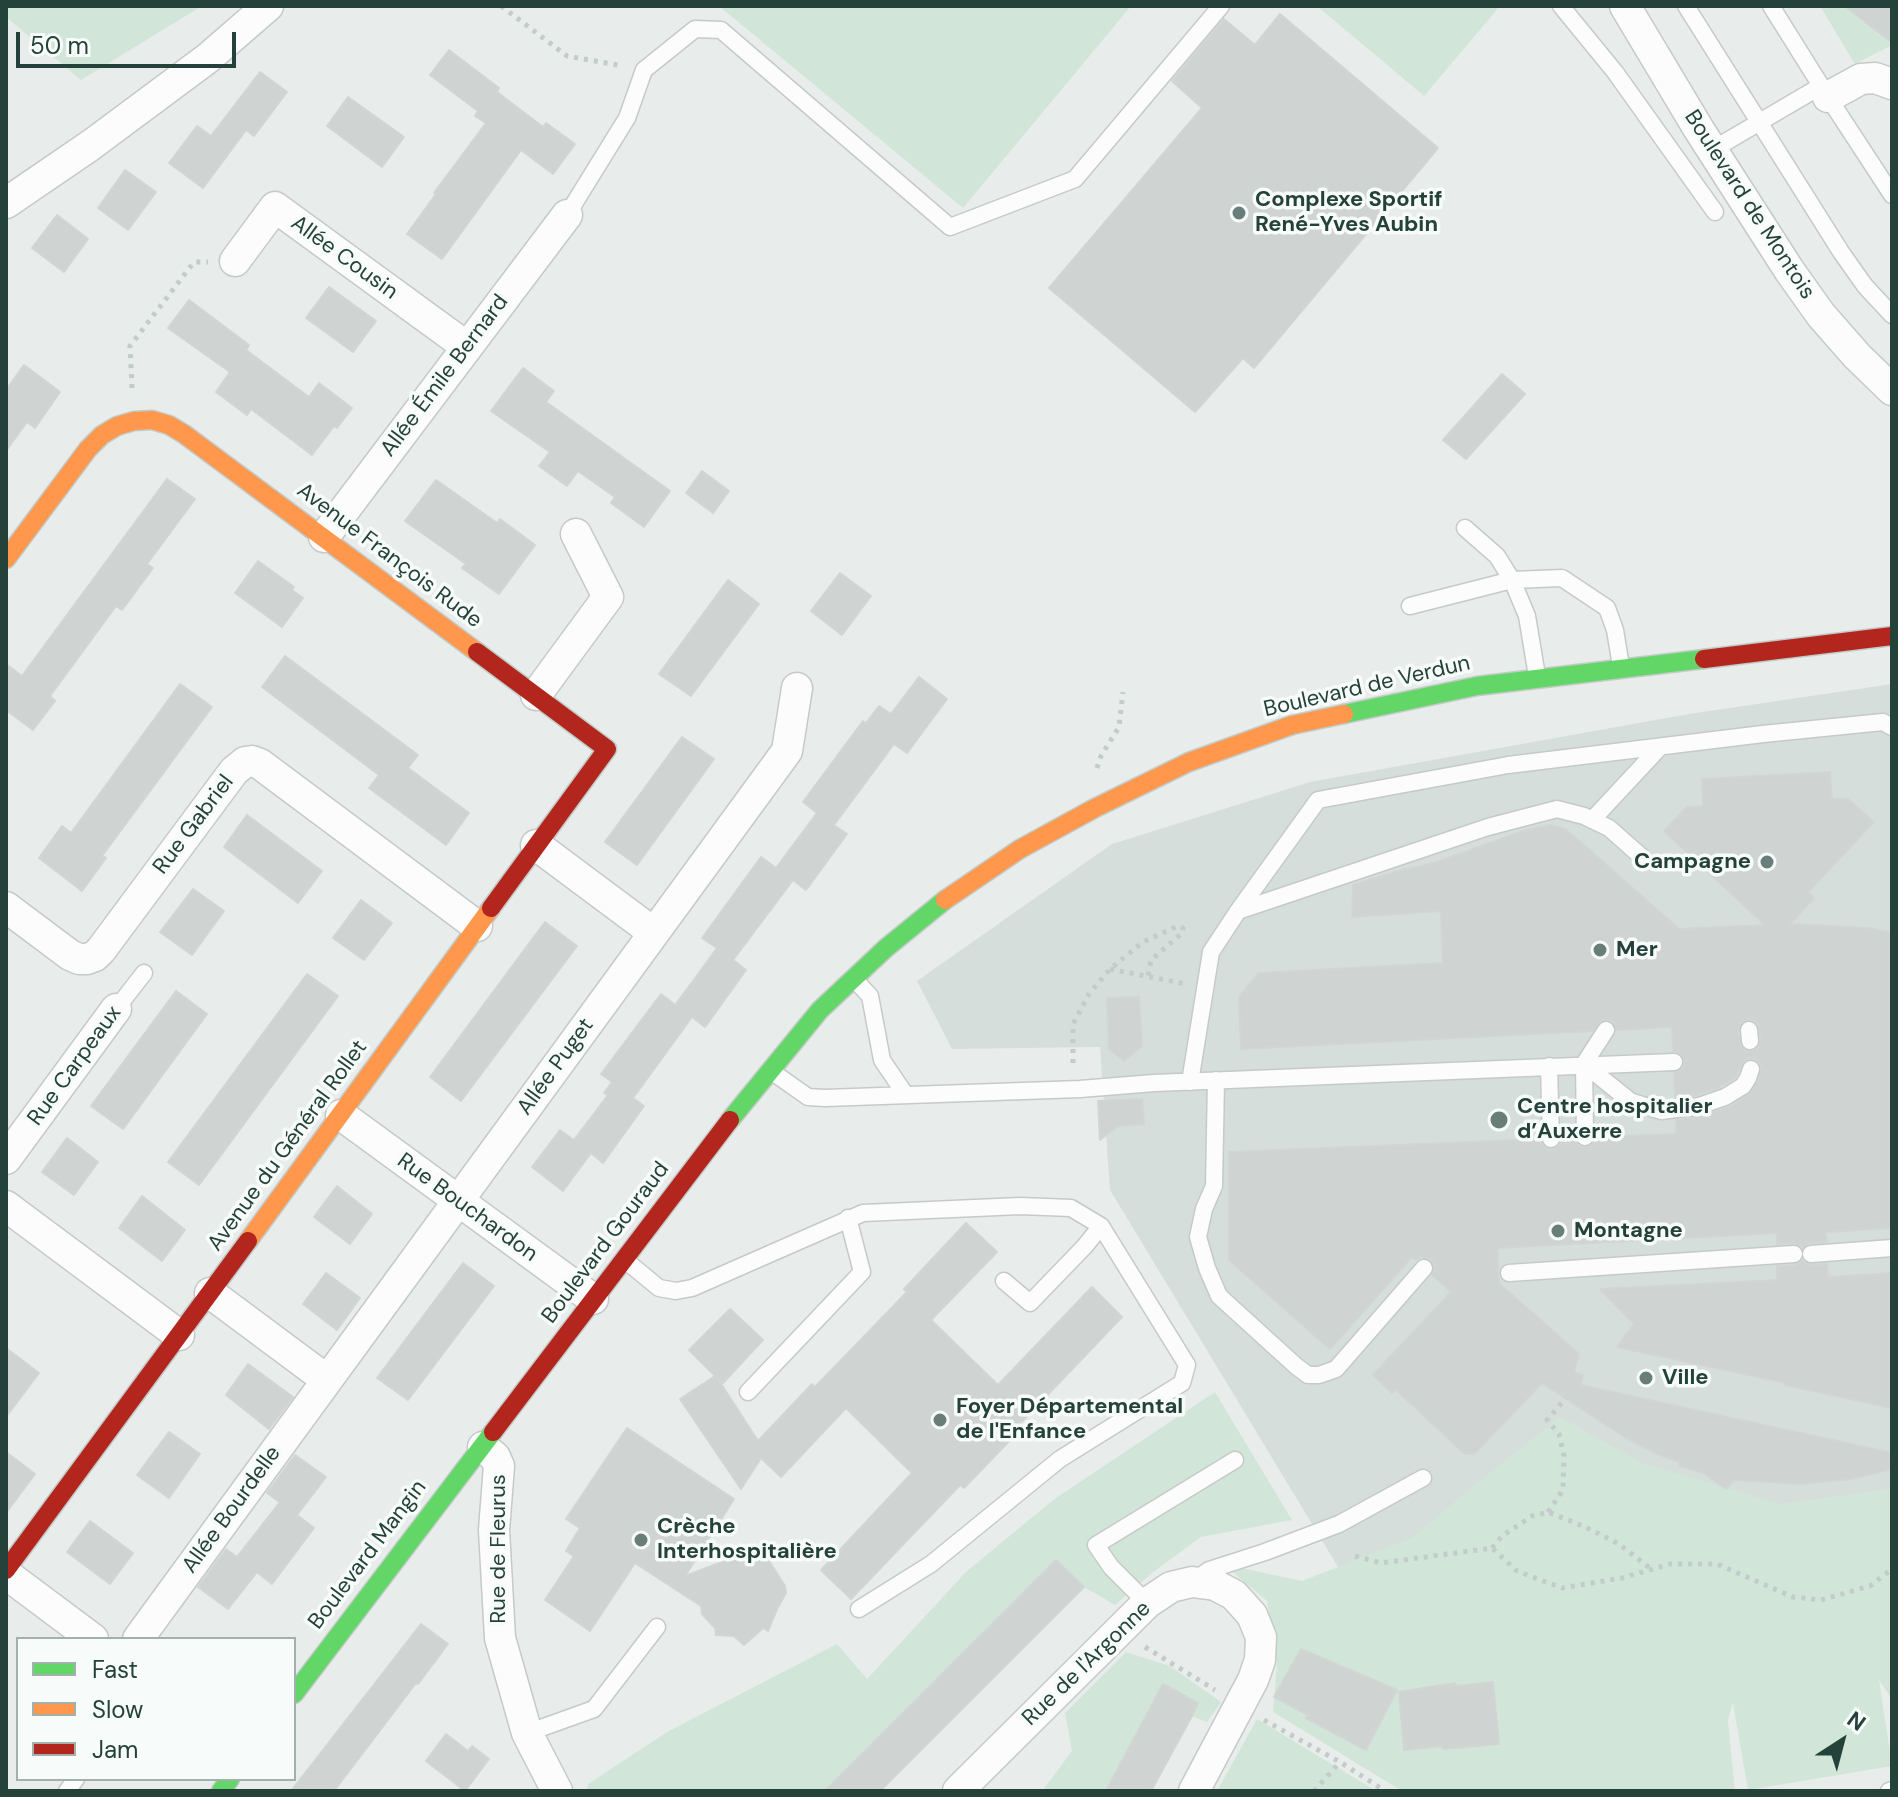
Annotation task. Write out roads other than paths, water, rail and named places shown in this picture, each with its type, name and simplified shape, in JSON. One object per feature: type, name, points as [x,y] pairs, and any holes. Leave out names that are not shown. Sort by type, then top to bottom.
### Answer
[{"type":"main road","name":"Avenue François Rude","points":[[6,559],[88,449],[102,435],[134,421],[152,420],[169,425],[607,749]]},
{"type":"main road","name":"Boulevard de Verdun","points":[[770,1070],[820,1010],[853,978],[948,898],[1020,849],[1189,762],[1292,725],[1477,686],[1892,636]]},
{"type":"main road","name":"Avenue du Général Rollet","points":[[6,1572],[607,749]]},
{"type":"main road","name":"Boulevard Gouraud","points":[[483,1447],[770,1070]]},
{"type":"main road","name":"Boulevard Mangin","points":[[296,1691],[483,1447]]},
{"type":"street","points":[[6,203],[91,145],[208,58],[268,6]]},
{"type":"street","name":"Boulevard de Montois","points":[[1625,6],[1789,270],[1821,315],[1892,390]]},
{"type":"street","points":[[1824,92],[1861,79],[1875,78],[1892,84]]},
{"type":"street","name":"Allée Cousin","points":[[235,261],[275,207],[467,347]]},
{"type":"street","name":"Allée Émile Bernard","points":[[324,537],[567,215]]},
{"type":"street","points":[[536,695],[608,597],[576,534]]},
{"type":"street","name":"Allée Puget","points":[[458,1202],[787,751],[797,688]]},
{"type":"street","name":"Rue Gabriel","points":[[6,907],[70,955],[79,959],[95,956],[234,771],[245,762],[252,761],[477,926]]},
{"type":"street","points":[[536,845],[654,933]]},
{"type":"street","name":"Rue Carpeaux","points":[[6,1159],[116,1009]]},
{"type":"street","name":"Rue Bouchardon","points":[[341,1115],[593,1299]]},
{"type":"street","name":"Allée Bourdelle","points":[[139,1637],[458,1202]]},
{"type":"street","points":[[6,1206],[179,1335]]},
{"type":"street","points":[[210,1293],[327,1380]]},
{"type":"street","name":"Rue de Fleurus","points":[[483,1447],[495,1457],[499,1466],[494,1530],[500,1638],[527,1733],[557,1791]]},
{"type":"street","points":[[6,1572],[90,1637]]},
{"type":"street","points":[[1192,1582],[1215,1585],[1234,1595],[1252,1615],[1261,1637],[1260,1660],[1253,1680],[1194,1791]]},
{"type":"street","name":"Rue de l'Argonne","points":[[958,1791],[1147,1603],[1171,1587],[1192,1582]]},
{"type":"lane","points":[[567,215],[627,118],[644,70],[695,29],[721,30],[950,227],[1075,179],[1221,6]]},
{"type":"lane","points":[[1561,6],[1615,72],[1715,212]]},
{"type":"lane","points":[[1686,6],[1841,252],[1865,286],[1892,315]]},
{"type":"lane","points":[[1771,6],[1892,195]]},
{"type":"lane","points":[[1712,150],[1824,92]]},
{"type":"lane","points":[[1465,528],[1497,556],[1512,580],[1527,616],[1538,677]]},
{"type":"lane","points":[[1410,606],[1512,580],[1562,578],[1607,608],[1615,630],[1621,668]]},
{"type":"lane","points":[[1190,1082],[1211,952],[1318,800],[1508,765],[1883,722],[1892,727]]},
{"type":"lane","points":[[1592,820],[1660,747]]},
{"type":"lane","points":[[1238,911],[1464,844],[1557,809],[1609,828],[1643,858]]},
{"type":"lane","name":"Rue Carpeaux","points":[[116,1009],[144,973]]},
{"type":"lane","points":[[853,978],[870,996],[882,1060],[905,1094]]},
{"type":"lane","points":[[1585,1137],[1584,1064],[1606,1030]]},
{"type":"lane","points":[[770,1070],[808,1097],[825,1098],[1674,1062]]},
{"type":"lane","points":[[1584,1064],[1630,1101],[1661,1111],[1699,1106],[1725,1097],[1743,1086],[1751,1069]]},
{"type":"lane","points":[[1549,1066],[1551,1139]]},
{"type":"lane","points":[[1216,1080],[1214,1186],[1204,1209],[1198,1237],[1219,1296],[1296,1366],[1308,1375],[1336,1369],[1424,1268]]},
{"type":"lane","points":[[624,1259],[659,1288],[676,1291],[692,1288],[863,1213],[1020,1206],[1071,1208],[1101,1226],[1187,1365],[1182,1383],[1060,1459],[931,1564],[859,1609]]},
{"type":"lane","points":[[748,1392],[862,1272],[848,1218]]},
{"type":"lane","points":[[1004,1281],[1030,1303],[1101,1226]]},
{"type":"lane","points":[[1509,1273],[1892,1248]]},
{"type":"lane","points":[[1147,1603],[1111,1567],[1096,1545],[1235,1460]]},
{"type":"lane","points":[[1192,1582],[1209,1570],[1339,1524],[1423,1478]]},
{"type":"lane","points":[[527,1733],[594,1709],[657,1627]]},
{"type":"place","name":"Complexe Sportif René-Yves Aubin","points":[[1239,213]]},
{"type":"place","name":"Campagne","points":[[1767,862]]},
{"type":"place","name":"Mer","points":[[1600,950]]},
{"type":"place","name":"Centre hospitalier d’Auxerre","points":[[1499,1120]]},
{"type":"place","name":"Montagne","points":[[1558,1231]]},
{"type":"place","name":"Ville","points":[[1646,1378]]},
{"type":"place","name":"Foyer Départemental de l'Enfance","points":[[940,1420]]},
{"type":"place","name":"Crèche Interhospitalière","points":[[641,1540]]}]
